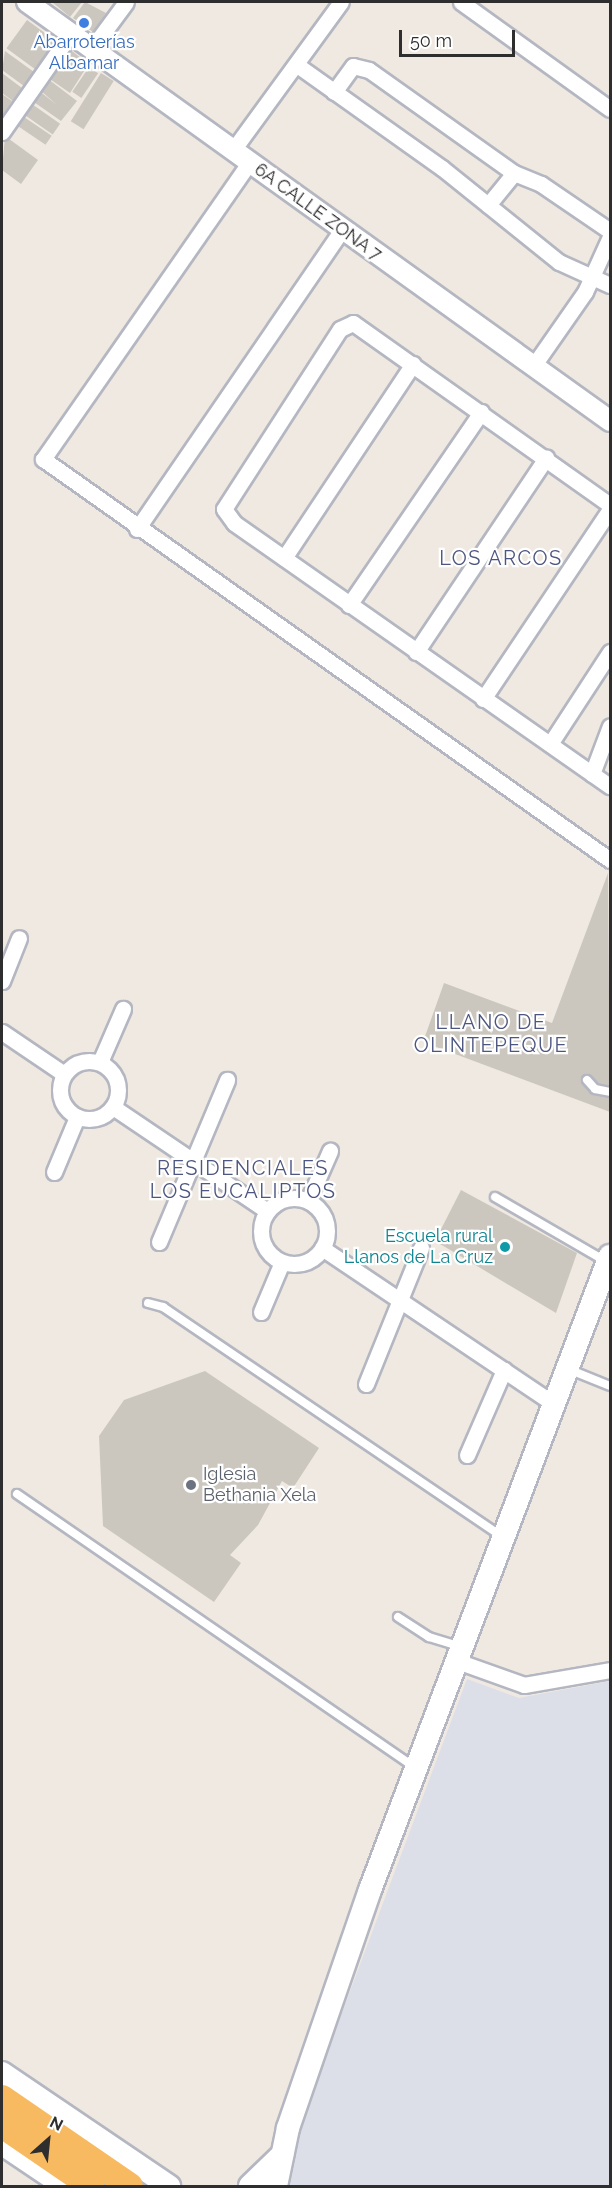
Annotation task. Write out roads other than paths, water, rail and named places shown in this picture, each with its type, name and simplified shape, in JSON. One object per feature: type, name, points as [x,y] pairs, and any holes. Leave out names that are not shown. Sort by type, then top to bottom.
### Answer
[{"type":"highway","points":[[2,2098],[130,2187]]},
{"type":"highway","points":[[2,2125],[91,2187]]},
{"type":"main road","points":[[276,2187],[282,2155],[416,1769],[609,1259]]},
{"type":"main road","points":[[2,2073],[169,2187]]},
{"type":"main road","points":[[250,2187],[282,2155]]},
{"type":"street","name":"6A CALLE ZONA 7","points":[[27,2],[610,421]]},
{"type":"street","points":[[92,48],[126,2]]},
{"type":"street","points":[[233,150],[341,2]]},
{"type":"street","points":[[461,2],[610,109]]},
{"type":"street","points":[[2,132],[71,33]]},
{"type":"street","points":[[297,64],[590,280],[610,285]]},
{"type":"street","points":[[334,92],[351,68],[361,66],[514,173],[541,184],[610,231]]},
{"type":"street","points":[[249,163],[43,459],[137,529],[610,860]]},
{"type":"street","points":[[488,205],[514,173]]},
{"type":"street","points":[[137,529],[342,230]]},
{"type":"street","points":[[534,365],[590,280],[610,237]]},
{"type":"street","points":[[483,699],[610,507],[546,458],[359,325],[344,325],[229,494],[224,509],[229,518],[416,652],[483,699],[610,786]]},
{"type":"street","points":[[284,558],[413,364]]},
{"type":"street","points":[[350,605],[481,412]]},
{"type":"street","points":[[416,652],[546,458]]},
{"type":"street","points":[[550,744],[610,652]]},
{"type":"street","points":[[592,774],[610,726]]},
{"type":"street","points":[[2,981],[19,938]]},
{"type":"street","points":[[100,1062],[123,1009]]},
{"type":"street","points":[[2,1032],[64,1074]]},
{"type":"street","points":[[77,1062],[100,1062],[117,1083],[113,1107],[97,1118],[77,1117],[61,1099],[64,1074],[77,1062]]},
{"type":"street","points":[[159,1242],[226,1080]]},
{"type":"street","points":[[113,1107],[267,1211]]},
{"type":"street","points":[[54,1172],[77,1117]]},
{"type":"street","points":[[308,1201],[330,1151]]},
{"type":"street","points":[[290,1198],[308,1201],[324,1217],[322,1248],[304,1262],[282,1262],[262,1241],[267,1211],[290,1198]]},
{"type":"street","points":[[322,1248],[554,1404]]},
{"type":"street","points":[[366,1384],[421,1248]]},
{"type":"street","points":[[261,1312],[282,1262]]},
{"type":"street","points":[[467,1455],[504,1370]]},
{"type":"street","points":[[459,1654],[524,1684],[610,1670]]},
{"type":"street","points":[[2,2145],[63,2187]]},
{"type":"lane","points":[[587,1080],[595,1089],[610,1092]]},
{"type":"lane","points":[[495,1197],[609,1259]]},
{"type":"lane","points":[[148,1303],[163,1307],[502,1537]]},
{"type":"lane","points":[[567,1369],[610,1386]]},
{"type":"lane","points":[[17,1494],[416,1769]]},
{"type":"lane","points":[[398,1617],[459,1654]]},
{"type":"place","name":"Abarroterías Albamar","points":[[84,23]]},
{"type":"place","name":"Escuela rural Llanos de La Cruz","points":[[505,1247]]},
{"type":"place","name":"Iglesia Bethania Xela","points":[[191,1485]]},
{"type":"district","name":"LOS ARCOS","points":[[501,558]]},
{"type":"district","name":"LLANO DE OLINTEPEQUE","points":[[491,1034]]},
{"type":"district","name":"RESIDENCIALES LOS EUCALIPTOS","points":[[243,1180]]}]
